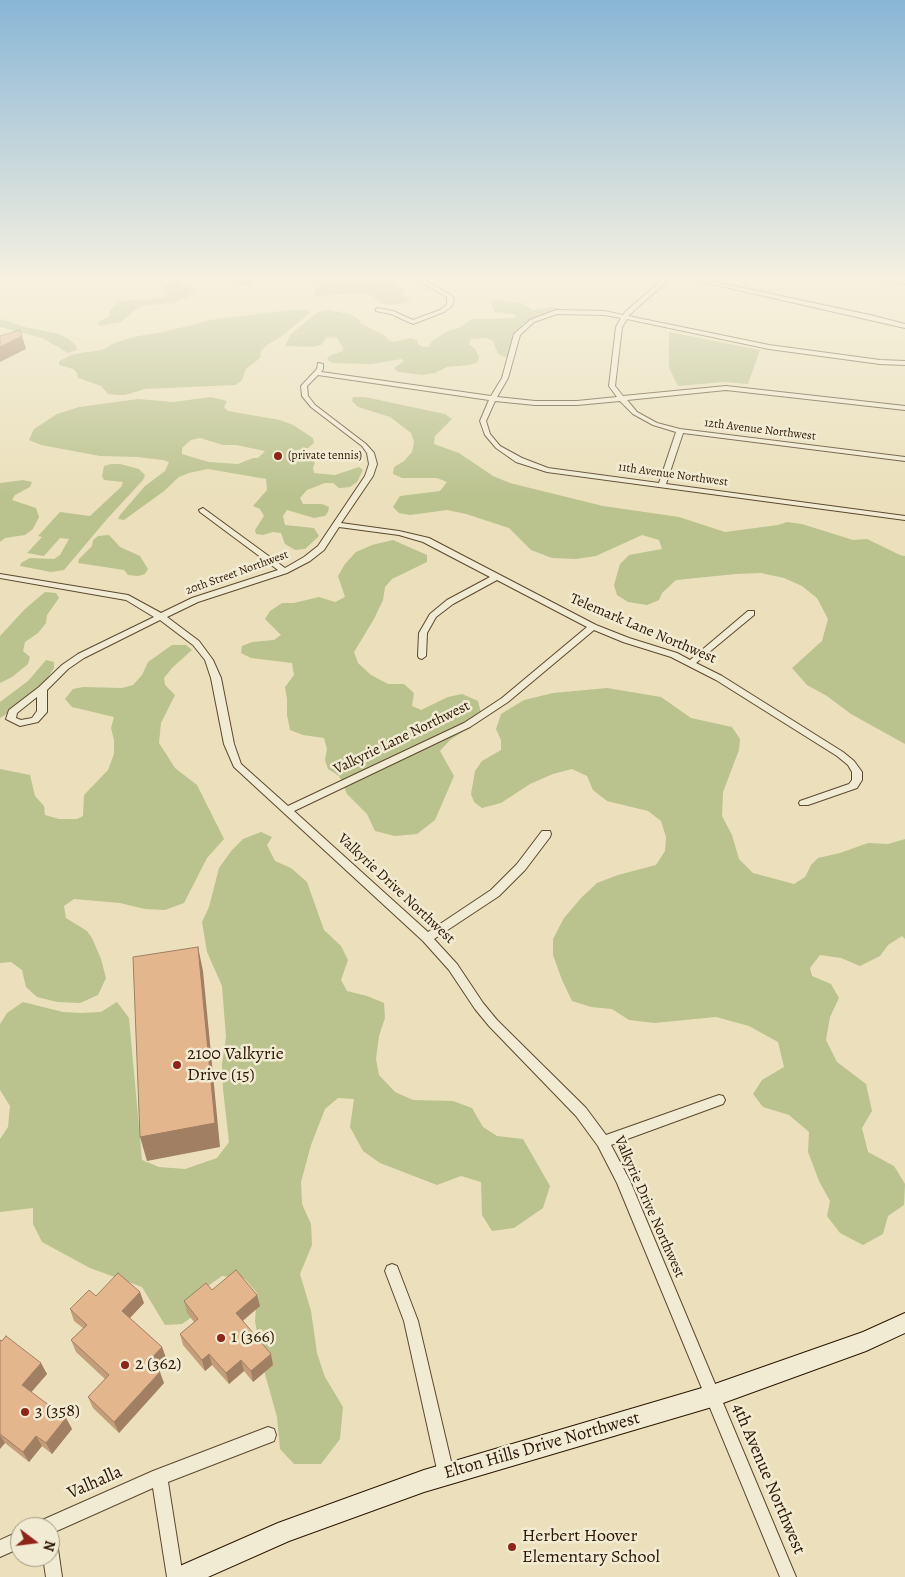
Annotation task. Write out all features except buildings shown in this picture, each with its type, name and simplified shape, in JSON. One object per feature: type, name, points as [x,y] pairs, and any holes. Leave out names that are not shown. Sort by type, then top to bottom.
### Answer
[{"type":"main road","name":"Elton Hills Drive Northwest","points":[[181,1577],[286,1530],[446,1474],[712,1396],[866,1341],[905,1323]]},
{"type":"street","name":"11th Avenue Northwest","points":[[512,350],[507,372],[484,415],[484,427],[492,440],[519,460],[532,466],[562,472],[905,518]]},
{"type":"street","points":[[616,350],[611,380],[615,391],[621,398]]},
{"type":"street","name":"11th Avenue Northwest","points":[[788,350],[880,362],[905,362]]},
{"type":"street","name":"20th Street Northwest","points":[[42,688],[71,662],[202,597],[284,571],[315,553],[326,542],[373,470],[372,458],[364,445],[308,401],[303,392],[304,386],[320,369],[320,364]]},
{"type":"street","points":[[317,373],[494,399],[550,404],[726,388],[905,408]]},
{"type":"street","name":"12th Avenue Northwest","points":[[621,398],[644,418],[655,424],[680,431],[905,459]]},
{"type":"street","points":[[662,485],[680,431]]},
{"type":"street","points":[[202,510],[284,571]]},
{"type":"street","name":"Telemark Lane Northwest","points":[[338,525],[418,538],[593,627],[691,663],[719,678],[824,744],[851,763],[857,772],[857,780],[853,786],[804,803]]},
{"type":"street","name":"Valkyrie Drive Northwest","points":[[0,576],[128,598],[161,617],[196,643],[209,660],[216,678],[229,744],[237,765],[427,938],[453,967],[479,1006],[493,1023],[582,1112],[603,1142],[623,1182],[712,1396]]},
{"type":"street","points":[[422,656],[423,633],[433,616],[450,602],[496,577]]},
{"type":"street","points":[[691,663],[750,613]]},
{"type":"street","name":"Valkyrie Lane Northwest","points":[[288,810],[467,725],[505,700],[593,627]]},
{"type":"street","points":[[427,938],[495,893],[521,867],[546,834]]},
{"type":"street","points":[[603,1142],[719,1100]]},
{"type":"street","points":[[392,1271],[411,1321],[446,1474]]},
{"type":"street","name":"4th Avenue Northwest","points":[[712,1396],[788,1577]]},
{"type":"street","name":"Valhalla","points":[[60,1521],[159,1477],[268,1435]]},
{"type":"street","points":[[159,1477],[175,1577]]},
{"type":"green space","points":[[62,350],[77,350],[77,350],[68,353]]},
{"type":"green space","points":[[102,350],[262,350],[260,358],[246,369],[242,380],[236,385],[145,389],[125,395],[108,394],[101,386],[78,378],[77,373],[73,369],[59,365],[59,361],[74,354]]},
{"type":"green space","points":[[475,350],[479,357],[478,362],[470,365],[447,367],[435,373],[422,375],[398,372],[394,368],[404,361],[401,359],[372,364],[333,363],[327,360],[329,356],[343,351]]},
{"type":"green space","points":[[496,350],[514,350],[512,355],[505,357],[498,354]]},
{"type":"green space","points":[[669,350],[760,350],[748,384],[724,382],[678,386],[669,368]]},
{"type":"green space","points":[[211,397],[227,401],[224,407],[228,411],[280,420],[293,425],[313,438],[314,443],[308,448],[287,452],[315,462],[314,473],[335,475],[359,467],[363,470],[357,482],[350,487],[339,488],[333,483],[325,483],[307,490],[300,498],[303,504],[322,504],[329,507],[325,516],[314,518],[287,510],[283,516],[285,525],[314,528],[319,536],[305,549],[295,550],[285,544],[281,533],[256,534],[255,530],[264,516],[260,509],[253,506],[267,490],[266,479],[208,469],[189,473],[179,477],[164,491],[124,520],[118,519],[120,515],[145,486],[165,471],[169,462],[137,457],[100,456],[41,445],[29,440],[34,429],[57,414],[79,407],[138,399],[173,402]],"holes":[[[200,438],[223,445],[236,445],[265,451],[258,458],[238,464],[209,462],[182,454],[182,448],[191,440]]]},
{"type":"green space","points":[[353,397],[365,397],[445,414],[452,419],[435,436],[434,444],[459,453],[493,476],[510,483],[603,506],[679,517],[725,532],[778,525],[787,522],[802,524],[853,540],[867,539],[905,556],[905,744],[851,714],[827,696],[807,685],[792,668],[822,641],[828,619],[817,598],[802,586],[784,578],[761,573],[736,574],[676,580],[662,593],[659,600],[647,605],[628,602],[617,595],[614,585],[620,564],[629,555],[662,549],[659,540],[642,535],[596,556],[576,559],[552,558],[531,550],[509,528],[466,514],[447,510],[410,515],[399,513],[393,507],[400,496],[440,491],[447,482],[437,478],[402,478],[393,474],[394,467],[404,461],[412,452],[414,442],[411,433],[390,417],[358,407],[352,401]]},
{"type":"green space","points":[[120,464],[139,469],[145,475],[143,480],[64,570],[51,572],[20,566],[21,563],[30,558],[54,559],[60,555],[69,539],[60,538],[44,556],[27,553],[42,537],[38,536],[60,512],[90,516],[121,487],[123,482],[104,480],[102,476],[104,466]]},
{"type":"green space","points":[[23,480],[32,482],[30,487],[15,495],[12,500],[36,508],[39,517],[33,529],[25,535],[5,538],[0,542],[0,483]]},
{"type":"green space","points":[[109,535],[120,547],[140,556],[148,569],[145,574],[138,576],[128,575],[124,570],[78,563],[79,559],[92,546],[93,540],[98,536]]},
{"type":"green space","points":[[393,540],[427,555],[427,562],[392,579],[385,587],[383,600],[374,619],[354,652],[358,663],[371,675],[388,684],[404,684],[414,693],[412,706],[421,710],[448,697],[462,694],[478,701],[481,713],[473,725],[450,740],[440,751],[454,776],[435,820],[417,834],[395,836],[375,831],[367,814],[347,794],[339,776],[328,769],[325,760],[327,749],[324,738],[303,735],[290,730],[285,687],[294,675],[292,663],[251,658],[241,653],[242,646],[252,642],[274,640],[281,635],[265,619],[270,611],[282,603],[294,603],[319,597],[335,602],[345,597],[338,576],[345,564],[356,552],[372,545]]},
{"type":"green space","points":[[45,592],[56,593],[59,598],[47,615],[46,623],[38,633],[25,642],[23,651],[30,657],[28,664],[12,677],[0,683],[0,636],[25,609]]},
{"type":"green space","points":[[172,645],[186,645],[192,650],[164,678],[165,685],[175,695],[161,723],[159,743],[175,768],[197,785],[224,839],[207,858],[184,903],[165,910],[145,909],[120,903],[74,899],[64,906],[66,918],[87,931],[92,938],[101,959],[106,978],[98,995],[80,1003],[57,1002],[37,997],[26,987],[22,970],[11,962],[0,963],[0,769],[30,775],[35,796],[44,806],[45,815],[59,819],[77,819],[83,816],[84,795],[108,770],[114,754],[114,740],[111,728],[114,717],[72,707],[65,699],[73,689],[83,687],[122,688],[133,685],[142,675],[148,662]]},
{"type":"green space","points":[[46,660],[54,662],[54,668],[46,680],[0,718],[0,702],[28,681]]},
{"type":"green space","points":[[607,688],[661,697],[691,718],[732,727],[740,739],[739,750],[723,792],[722,816],[732,835],[739,859],[753,873],[794,884],[805,877],[811,865],[818,858],[840,853],[868,843],[888,844],[905,839],[905,939],[902,936],[888,945],[880,956],[860,966],[841,958],[820,955],[810,968],[812,976],[831,984],[839,998],[830,1017],[826,1040],[837,1062],[866,1084],[872,1111],[862,1128],[868,1152],[894,1166],[905,1184],[904,1205],[888,1216],[883,1234],[863,1245],[840,1233],[827,1216],[830,1201],[819,1181],[808,1152],[809,1132],[789,1115],[763,1107],[753,1094],[762,1080],[784,1067],[778,1042],[749,1026],[716,1017],[654,1023],[629,1020],[612,1009],[591,1007],[572,1001],[553,955],[553,939],[564,918],[597,883],[618,875],[656,865],[665,851],[666,837],[661,821],[648,811],[607,801],[593,790],[587,776],[572,769],[553,774],[530,784],[501,803],[482,808],[474,802],[471,794],[475,771],[482,761],[501,750],[501,740],[496,729],[501,714],[524,700],[553,693]]},
{"type":"green space","points":[[261,832],[272,837],[267,845],[275,861],[291,868],[307,882],[324,930],[341,946],[348,960],[341,980],[347,991],[384,1003],[385,1018],[379,1036],[376,1059],[379,1075],[395,1092],[413,1100],[453,1101],[472,1108],[483,1127],[497,1136],[523,1139],[550,1186],[543,1208],[514,1228],[492,1231],[482,1215],[481,1182],[461,1176],[437,1185],[380,1163],[363,1151],[350,1127],[354,1099],[338,1098],[325,1109],[311,1145],[301,1182],[302,1204],[311,1224],[312,1245],[300,1274],[311,1311],[317,1353],[325,1377],[343,1407],[340,1439],[321,1464],[294,1464],[280,1449],[277,1417],[263,1367],[255,1321],[257,1293],[245,1279],[222,1276],[201,1291],[199,1312],[182,1324],[165,1325],[142,1287],[90,1268],[42,1242],[33,1224],[33,1208],[0,1212],[0,1139],[8,1127],[10,1106],[0,1090],[0,1024],[7,1013],[23,1002],[63,1012],[81,1013],[101,1012],[117,1002],[129,1018],[142,1160],[159,1167],[185,1169],[217,1158],[229,1142],[223,1089],[222,1064],[226,1037],[222,986],[207,952],[202,922],[209,907],[219,868],[243,839]]},
{"type":"place","name":"(private tennis)","points":[[278,456]]},
{"type":"place","name":"2100 Valkyrie Drive (15)","points":[[177,1065]]},
{"type":"place","name":"1 (366)","points":[[221,1338]]},
{"type":"place","name":"2 (362)","points":[[125,1365]]},
{"type":"place","name":"3 (358)","points":[[25,1412]]},
{"type":"place","name":"Herbert Hoover Elementary School","points":[[512,1547]]}]
